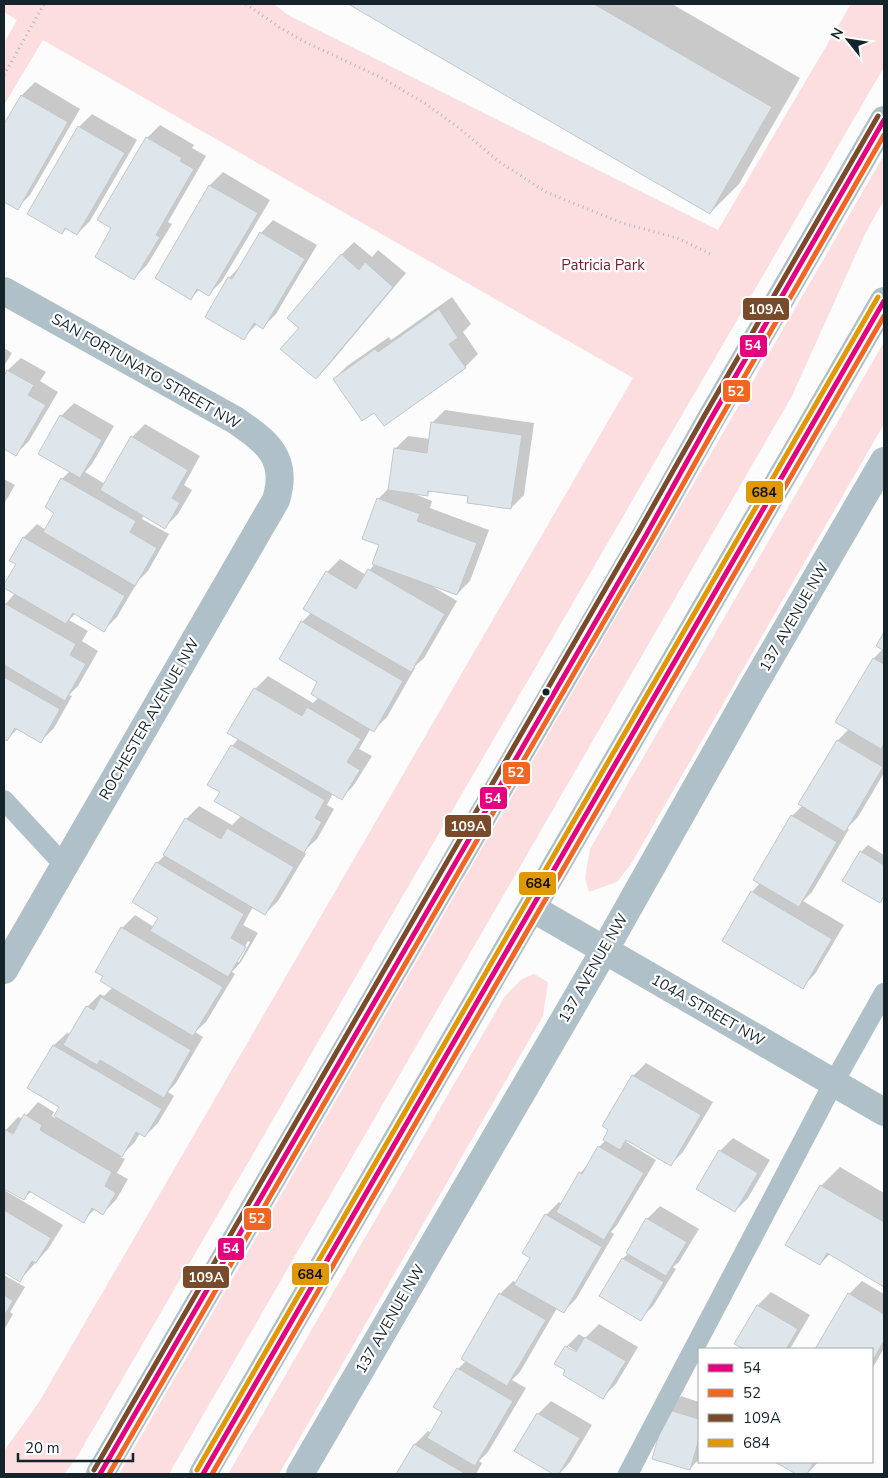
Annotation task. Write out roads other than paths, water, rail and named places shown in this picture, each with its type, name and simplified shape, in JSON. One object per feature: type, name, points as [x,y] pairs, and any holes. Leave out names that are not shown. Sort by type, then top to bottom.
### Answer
[{"type":"main road","points":[[100,1474],[646,535],[884,120]]},
{"type":"main road","points":[[203,1474],[884,301]]},
{"type":"street","name":"SAN FORTUNATO STREET NW","points":[[4,291],[235,420],[258,436],[270,448],[278,463]]},
{"type":"street","name":"137 AVENUE NW","points":[[300,1474],[604,951],[750,692],[884,461]]},
{"type":"street","name":"ROCHESTER AVENUE NW","points":[[4,970],[276,500],[280,482],[278,463]]},
{"type":"street","name":"104A STREET NW","points":[[532,908],[884,1112]]},
{"type":"lane","points":[[4,800],[64,865]]},
{"type":"lane","points":[[628,1474],[834,1082],[884,993]]},
{"type":"park label","name":"Patricia Park","points":[[603,265]]}]
